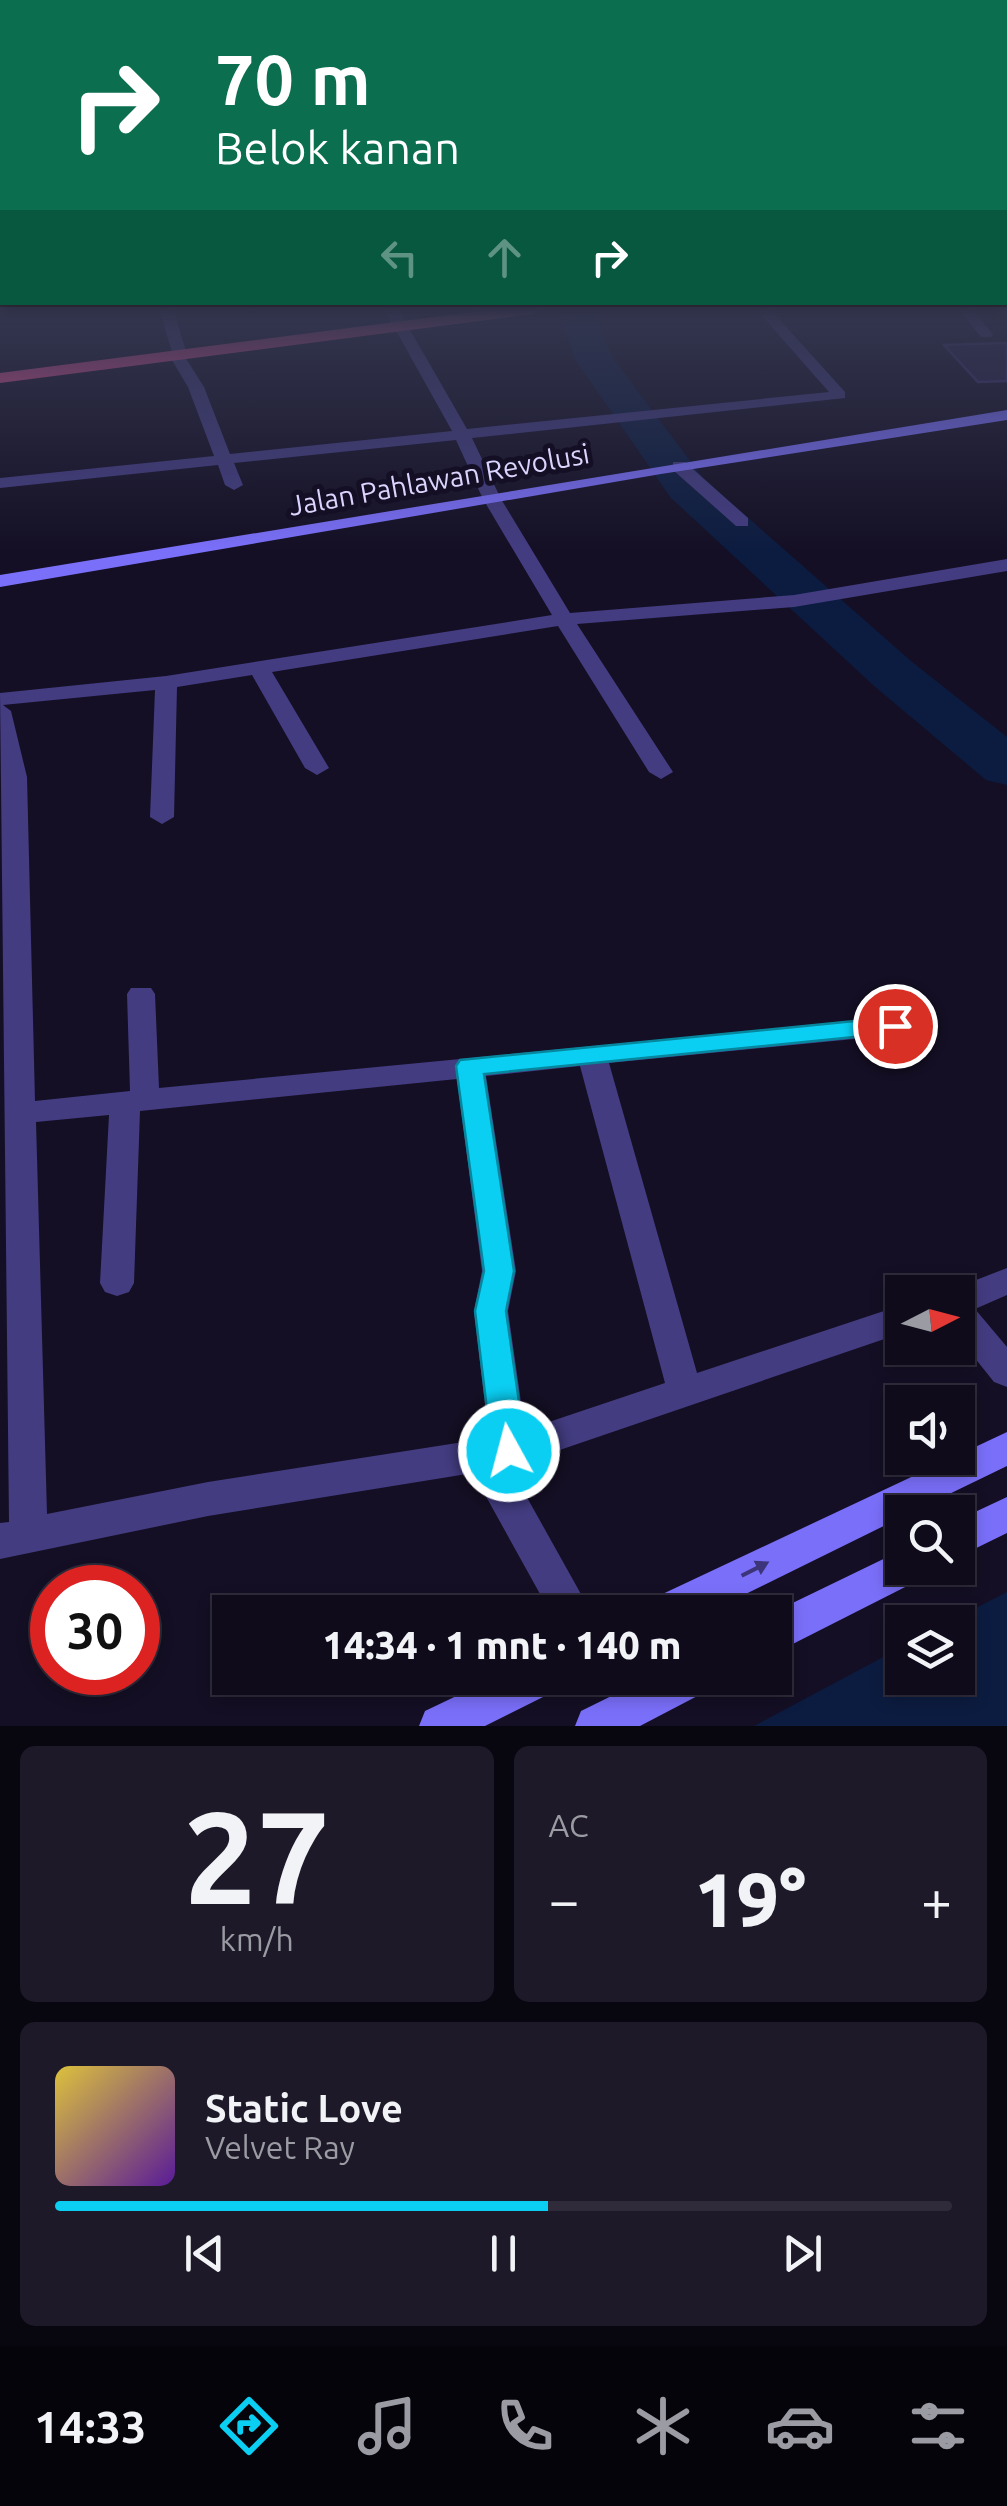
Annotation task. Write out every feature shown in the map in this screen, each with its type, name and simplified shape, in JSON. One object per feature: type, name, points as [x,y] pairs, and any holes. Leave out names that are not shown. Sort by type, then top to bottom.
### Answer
[{"type":"street","points":[[197,390],[234,485]]},
{"type":"street","points":[[436,390],[492,499],[661,772]]},
{"type":"street","points":[[0,482],[840,395],[835,390]]},
{"type":"street","name":"Jalan Pahlawan Revolusi","points":[[0,582],[671,467],[1007,415]]},
{"type":"street","points":[[671,467],[742,522]]},
{"type":"street","points":[[0,699],[166,682],[564,619],[794,601],[1007,565]]},
{"type":"street","points":[[260,668],[317,768]]},
{"type":"street","points":[[162,817],[166,682]]},
{"type":"street","points":[[0,711],[16,777],[21,1113],[14,1537],[208,1499],[497,1462],[684,1389],[885,1324]]},
{"type":"street","points":[[116,1283],[142,994]]},
{"type":"street","points":[[21,1113],[895,1026]]},
{"type":"street","points":[[592,1055],[684,1389]]},
{"type":"street","points":[[470,1066],[499,1271],[491,1311],[497,1462],[563,1595]]},
{"type":"street","points":[[975,1294],[1007,1281]]},
{"type":"street","points":[[975,1334],[1007,1372]]},
{"type":"street","points":[[703,1595],[1007,1448]]},
{"type":"street","points":[[975,1530],[1007,1514]]},
{"type":"street","points":[[792,1625],[885,1577]]},
{"type":"street","points":[[440,1726],[503,1695]]},
{"type":"street","points":[[596,1726],[657,1695]]},
{"type":"water","points":[[1007,1592],[1007,1726],[754,1726],[885,1656],[885,1695],[975,1695],[975,1609]]},
{"type":"waterway","points":[[618,390],[687,488],[892,673],[1007,767]]},
{"type":"route","points":[[509,1451],[491,1311],[499,1271],[470,1066],[895,1026]]}]
